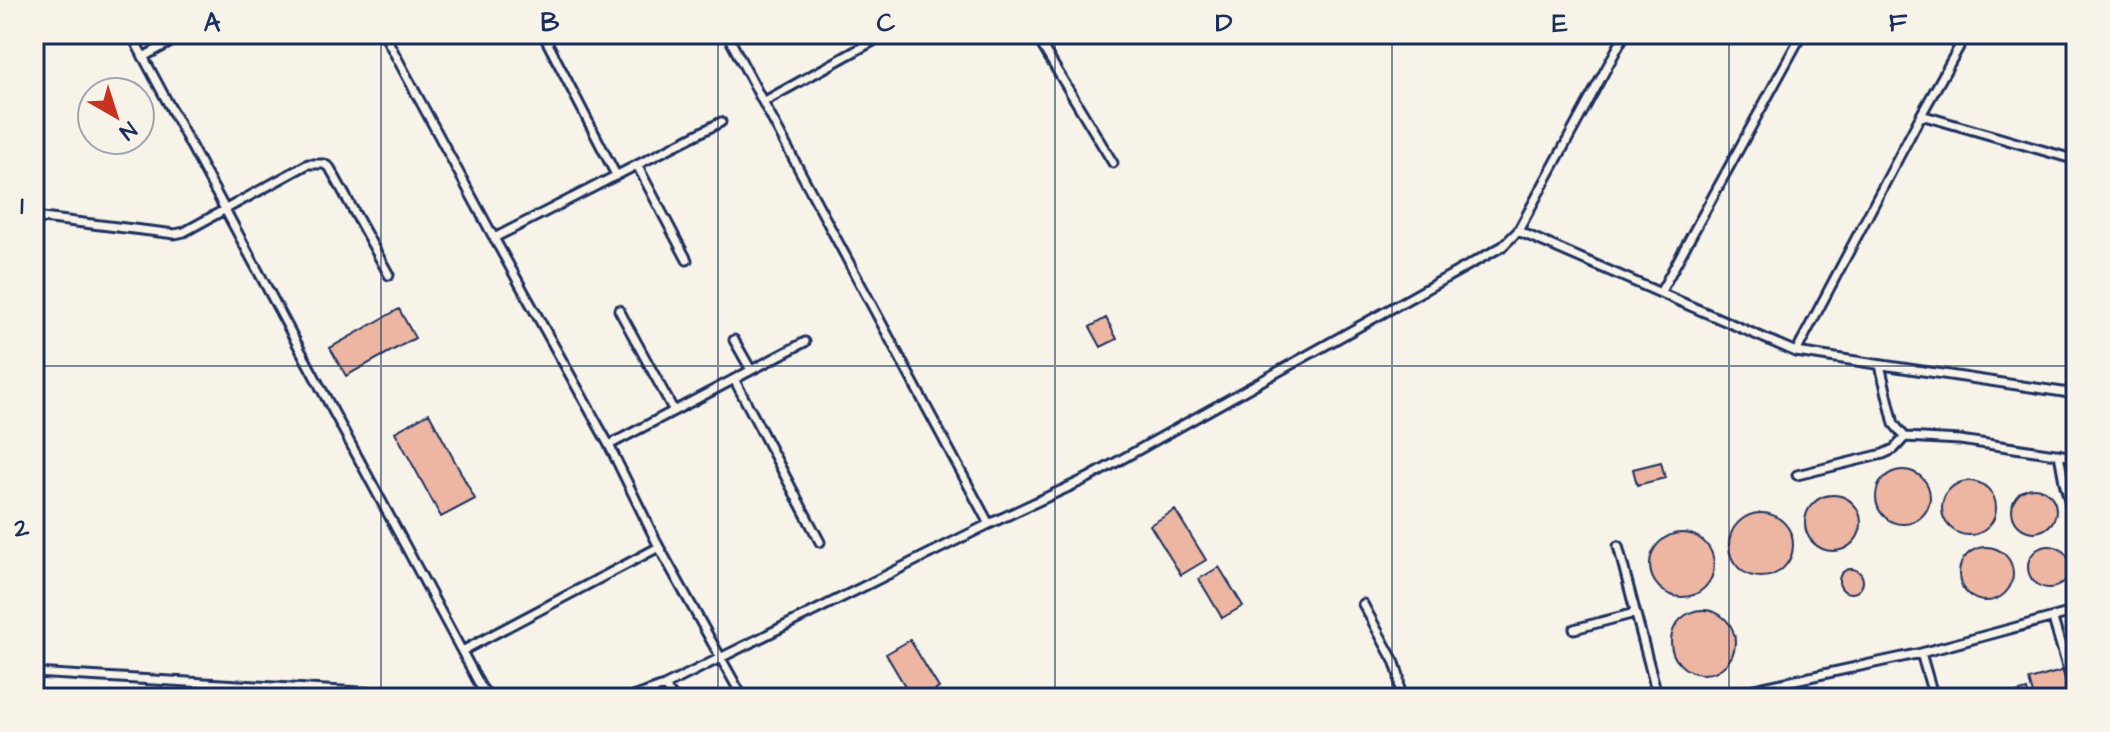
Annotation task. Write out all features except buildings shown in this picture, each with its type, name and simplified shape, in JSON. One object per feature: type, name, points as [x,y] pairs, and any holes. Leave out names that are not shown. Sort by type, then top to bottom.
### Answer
[{"type":"lane","points":[[131,34],[481,687],[490,698]]},
{"type":"lane","points":[[143,57],[186,34]]},
{"type":"lane","points":[[384,34],[609,445],[659,547],[743,698]]},
{"type":"lane","points":[[543,34],[616,175]]},
{"type":"lane","points":[[727,34],[989,524]]},
{"type":"lane","points":[[763,102],[886,34]]},
{"type":"lane","points":[[1035,34],[1113,163]]},
{"type":"lane","points":[[630,698],[664,686],[1088,478],[1503,246],[1518,231],[1625,34]]},
{"type":"lane","points":[[1660,293],[1802,34]]},
{"type":"lane","points":[[1796,352],[1959,47],[1958,34]]},
{"type":"lane","points":[[1921,115],[2076,160]]},
{"type":"lane","points":[[494,238],[721,122]]},
{"type":"lane","points":[[34,217],[175,234],[226,210],[308,164],[324,164],[330,168],[389,275]]},
{"type":"lane","points":[[637,165],[687,260]]},
{"type":"lane","points":[[1518,231],[1796,352],[2076,394]]},
{"type":"lane","points":[[619,310],[674,411]]},
{"type":"lane","points":[[734,340],[751,370]]},
{"type":"lane","points":[[609,445],[805,342]]},
{"type":"lane","points":[[1880,365],[1894,424],[1905,437],[1960,440],[2076,457]]},
{"type":"lane","points":[[734,379],[820,542]]},
{"type":"lane","points":[[1797,475],[1883,454],[1894,449],[1905,437]]},
{"type":"lane","points":[[2059,454],[2076,525]]},
{"type":"lane","points":[[1618,546],[1658,698]]},
{"type":"lane","points":[[462,651],[659,547]]},
{"type":"lane","points":[[1363,604],[1395,663],[1400,698]]},
{"type":"lane","points":[[1712,698],[1921,653],[2076,611]]},
{"type":"lane","points":[[1574,629],[1635,613]]},
{"type":"lane","points":[[2053,619],[2076,697]]},
{"type":"lane","points":[[1921,653],[1934,698]]},
{"type":"lane","points":[[34,673],[364,695],[462,698]]},
{"type":"lane","points":[[664,686],[674,698]]}]
